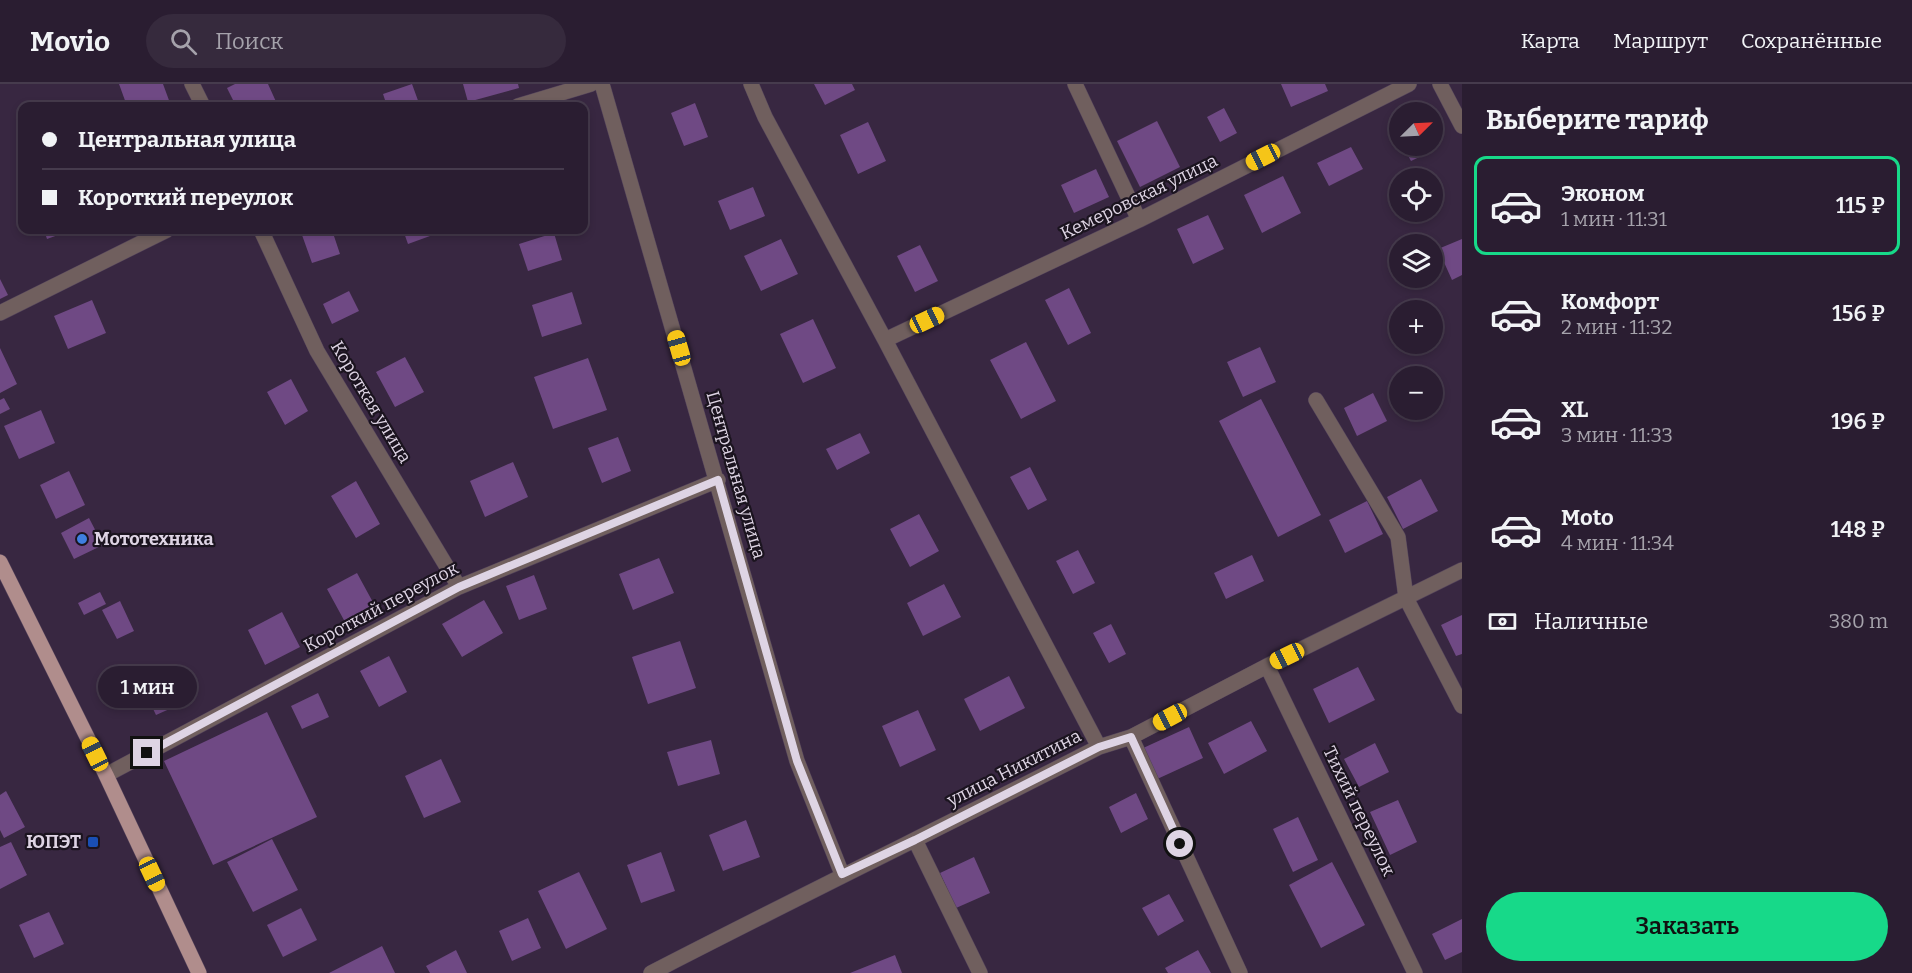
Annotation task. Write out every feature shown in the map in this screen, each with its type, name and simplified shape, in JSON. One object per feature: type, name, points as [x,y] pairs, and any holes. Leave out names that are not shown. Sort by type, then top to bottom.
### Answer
[{"type":"main road","points":[[0,562],[106,775],[199,973]]},
{"type":"street","points":[[192,84],[201,102]]},
{"type":"street","points":[[531,102],[591,84]]},
{"type":"street","name":"Центральная улица","points":[[602,84],[718,480],[797,761],[842,874]]},
{"type":"street","points":[[751,84],[765,117],[1099,747]]},
{"type":"street","points":[[1075,84],[1139,220]]},
{"type":"street","name":"Кемеровская улица","points":[[885,340],[1139,220],[1409,84]]},
{"type":"street","points":[[1440,84],[1462,126]]},
{"type":"street","points":[[0,313],[159,234]]},
{"type":"street","name":"Короткая улица","points":[[263,234],[317,351],[459,587]]},
{"type":"street","points":[[1316,400],[1398,537],[1406,598],[1462,706]]},
{"type":"street","name":"Короткий переулок","points":[[106,775],[459,587],[718,480]]},
{"type":"street","name":"улица Никитина","points":[[651,973],[842,874],[915,840],[1099,747],[1131,737],[1267,666],[1462,570]]},
{"type":"street","name":"Тихий переулок","points":[[1267,666],[1415,973]]},
{"type":"street","points":[[1131,737],[1240,973]]},
{"type":"street","points":[[915,840],[981,973]]},
{"type":"building","points":[[119,84],[163,84],[170,102],[126,102]]},
{"type":"building","points":[[235,84],[268,84],[276,102],[234,102],[227,88]]},
{"type":"building","points":[[412,84],[419,102],[386,102],[383,94]]},
{"type":"building","points":[[463,84],[518,84],[519,88],[468,102]]},
{"type":"building","points":[[814,84],[852,84],[855,90],[825,105]]},
{"type":"building","points":[[1281,84],[1325,84],[1328,91],[1291,107]]},
{"type":"building","points":[[695,103],[708,137],[684,146],[671,113]]},
{"type":"building","points":[[1224,108],[1237,133],[1220,142],[1207,117]]},
{"type":"building","points":[[1157,121],[1180,167],[1140,187],[1117,141]]},
{"type":"building","points":[[868,122],[886,161],[858,174],[840,135]]},
{"type":"building","points":[[1351,147],[1363,169],[1329,186],[1317,163]]},
{"type":"building","points":[[1408,156],[1422,156],[1411,161]]},
{"type":"building","points":[[1096,169],[1109,197],[1074,213],[1061,185]]},
{"type":"building","points":[[1283,176],[1301,213],[1262,233],[1244,195]]},
{"type":"building","points":[[753,187],[765,216],[730,230],[718,201]]},
{"type":"building","points":[[1208,215],[1224,249],[1193,264],[1177,229]]},
{"type":"building","points":[[45,234],[61,234],[47,239]]},
{"type":"building","points":[[333,234],[340,254],[312,263],[302,235]]},
{"type":"building","points":[[404,234],[429,234],[430,236],[408,244]]},
{"type":"building","points":[[554,234],[562,260],[528,271],[519,244]]},
{"type":"building","points":[[781,239],[798,274],[761,291],[744,256]]},
{"type":"building","points":[[1462,239],[1462,275],[1452,280],[1443,260],[1443,247]]},
{"type":"building","points":[[920,245],[938,281],[915,292],[897,256]]},
{"type":"building","points":[[0,279],[8,295],[0,299]]},
{"type":"building","points":[[1069,288],[1091,333],[1068,345],[1045,300]]},
{"type":"building","points":[[349,291],[359,311],[332,324],[323,304]]},
{"type":"building","points":[[572,292],[582,324],[542,337],[532,305]]},
{"type":"building","points":[[92,300],[106,333],[68,349],[54,316]]},
{"type":"building","points":[[813,319],[836,368],[803,383],[780,334]]},
{"type":"building","points":[[1026,342],[1056,401],[1021,419],[990,360]]},
{"type":"building","points":[[1260,347],[1276,382],[1243,397],[1227,362]]},
{"type":"building","points":[[0,348],[17,384],[0,393]]},
{"type":"building","points":[[405,357],[424,392],[395,407],[376,372]]},
{"type":"building","points":[[588,358],[607,410],[553,429],[534,377]]},
{"type":"building","points":[[291,379],[308,411],[285,425],[267,392]]},
{"type":"building","points":[[1373,393],[1387,421],[1357,436],[1344,408]]},
{"type":"building","points":[[4,398],[10,409],[0,414],[0,400]]},
{"type":"building","points":[[1261,399],[1321,515],[1278,537],[1219,421]]},
{"type":"building","points":[[41,410],[55,443],[19,459],[4,426]]},
{"type":"building","points":[[860,433],[870,453],[837,470],[826,449]]},
{"type":"building","points":[[618,437],[631,471],[602,483],[588,448]]},
{"type":"building","points":[[513,462],[528,497],[485,517],[470,481]]},
{"type":"building","points":[[1030,467],[1047,500],[1028,510],[1010,477]]},
{"type":"building","points":[[69,471],[85,505],[56,519],[40,485]]},
{"type":"building","points":[[1421,479],[1438,511],[1403,529],[1387,497]]},
{"type":"building","points":[[356,481],[380,524],[356,538],[331,496]]},
{"type":"building","points":[[1367,501],[1383,534],[1345,553],[1329,520]]},
{"type":"building","points":[[919,514],[939,551],[910,567],[890,529]]},
{"type":"building","name":"Мототехника","points":[[89,518],[103,545],[74,559],[61,533]]},
{"type":"building","points":[[1078,550],[1095,583],[1073,594],[1056,561]]},
{"type":"building","points":[[1252,555],[1264,581],[1226,599],[1214,573]]},
{"type":"building","points":[[659,558],[674,593],[633,610],[619,574]]},
{"type":"building","points":[[357,573],[375,606],[345,622],[327,589]]},
{"type":"building","points":[[534,575],[547,609],[519,620],[506,586]]},
{"type":"building","points":[[944,584],[961,617],[923,636],[907,603]]},
{"type":"building","points":[[100,592],[106,604],[84,615],[78,603]]},
{"type":"building","points":[[484,600],[503,633],[462,657],[442,624]]},
{"type":"building","points":[[120,601],[134,631],[117,639],[102,610]]},
{"type":"building","points":[[282,612],[300,647],[265,665],[248,630]]},
{"type":"building","points":[[1462,615],[1462,654],[1456,656],[1441,625]]},
{"type":"building","points":[[1111,624],[1126,654],[1109,663],[1093,633]]},
{"type":"building","points":[[680,641],[696,688],[648,704],[632,657]]},
{"type":"building","points":[[389,656],[407,692],[379,707],[360,671]]},
{"type":"building","points":[[1358,667],[1375,700],[1329,723],[1313,689]]},
{"type":"building","points":[[168,669],[183,703],[156,715],[140,682]]},
{"type":"building","points":[[1009,676],[1025,708],[980,731],[964,699]]},
{"type":"building","points":[[318,693],[329,717],[302,729],[291,706]]},
{"type":"building","points":[[918,710],[936,750],[900,767],[882,726]]},
{"type":"building","points":[[267,712],[317,817],[213,865],[164,761]]},
{"type":"building","points":[[1251,721],[1267,751],[1224,774],[1208,743]]},
{"type":"building","points":[[1189,727],[1203,758],[1155,780],[1141,749]]},
{"type":"building","points":[[711,740],[720,774],[678,786],[667,752]]},
{"type":"building","points":[[1375,743],[1389,772],[1359,787],[1344,759]]},
{"type":"building","points":[[441,759],[461,802],[424,818],[405,776]]},
{"type":"building","points":[[6,791],[25,827],[4,838],[0,830],[0,795]]},
{"type":"building","points":[[1136,793],[1148,819],[1121,833],[1109,807]]},
{"type":"building","points":[[1398,800],[1417,842],[1390,855],[1370,812]]},
{"type":"building","points":[[1298,817],[1318,860],[1293,872],[1273,829]]},
{"type":"building","points":[[746,820],[760,857],[723,871],[709,835]]},
{"type":"building","points":[[272,839],[298,890],[253,912],[227,862]]},
{"type":"building","points":[[11,842],[27,875],[0,889],[0,847]]},
{"type":"building","points":[[661,852],[675,891],[641,903],[627,865]]},
{"type":"building","points":[[974,857],[990,893],[956,908],[940,873]]},
{"type":"building","points":[[1332,862],[1365,925],[1321,948],[1289,885]]},
{"type":"building","points":[[579,872],[607,929],[566,949],[538,891]]},
{"type":"building","points":[[1169,894],[1184,921],[1158,936],[1142,908]]},
{"type":"building","points":[[301,908],[317,940],[283,957],[267,925]]},
{"type":"building","points":[[49,912],[64,944],[34,958],[19,925]]},
{"type":"building","points":[[528,918],[541,948],[512,961],[499,931]]},
{"type":"building","points":[[1462,919],[1462,952],[1445,960],[1432,934]]},
{"type":"building","points":[[382,946],[395,973],[329,973]]},
{"type":"building","points":[[456,950],[467,973],[430,973],[426,966]]},
{"type":"building","points":[[1198,950],[1211,973],[1168,973],[1165,968]]},
{"type":"building","points":[[895,955],[902,973],[850,973]]},
{"type":"place","name":"Мототехника","points":[[82,539]]},
{"type":"place","name":"ЮПЭТ","points":[[93,842]]},
{"type":"route","points":[[147,753],[459,587],[718,480],[797,761],[842,874],[915,840],[1099,747],[1131,737],[1180,844]]}]
